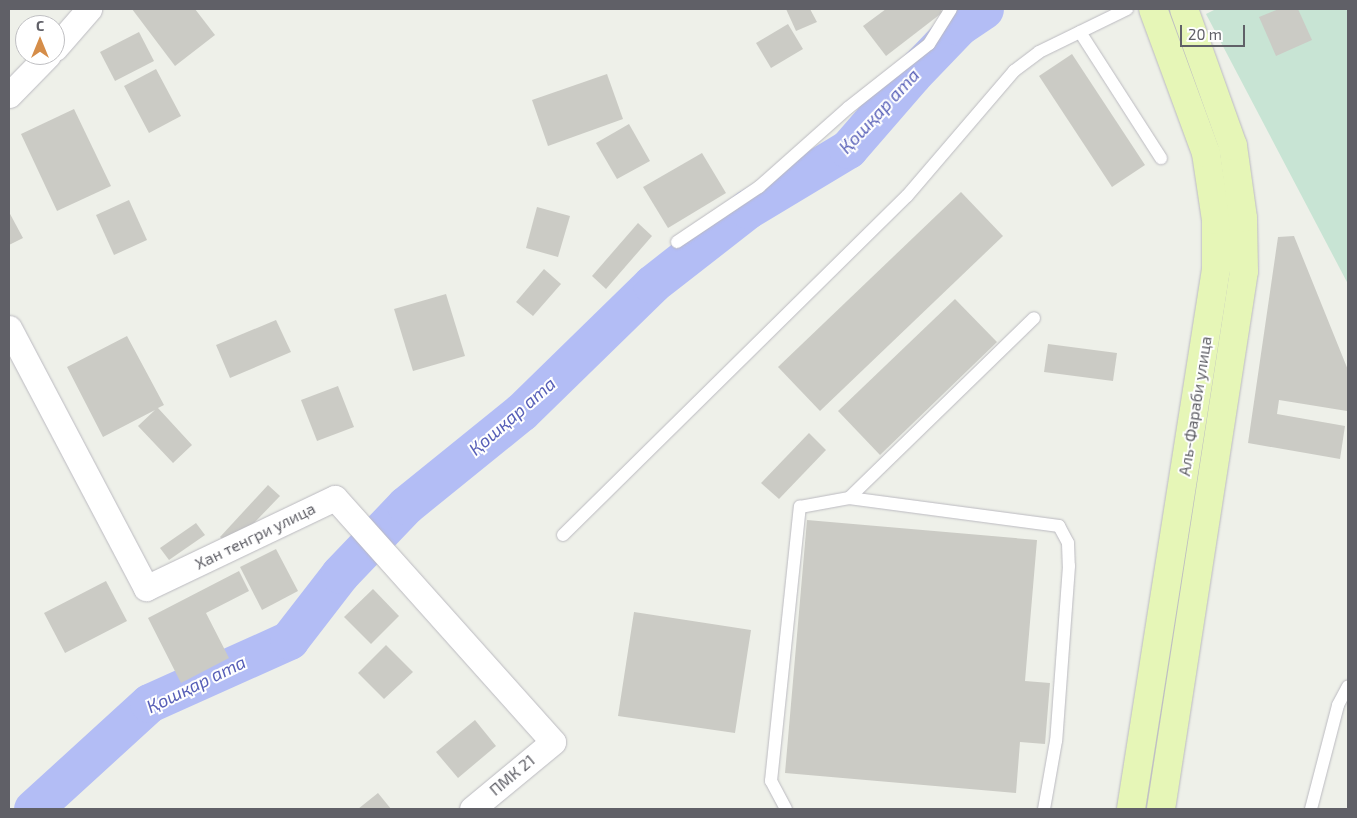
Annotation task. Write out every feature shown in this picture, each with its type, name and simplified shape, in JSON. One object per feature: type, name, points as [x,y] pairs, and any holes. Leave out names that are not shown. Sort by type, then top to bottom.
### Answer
[{"type":"main road","name":"Аль-Фараби улица","points":[[1161,809],[1244,271],[1243,218],[1233,146],[1184,9]]},
{"type":"main road","name":"Аль-Фараби улица","points":[[1131,809],[1216,269],[1216,220],[1206,152],[1161,12]]},
{"type":"street","points":[[65,37],[89,9]]},
{"type":"street","points":[[9,95],[38,65]]},
{"type":"street","name":"Хан тенгри улица","points":[[9,328],[146,588],[335,498],[553,742]]},
{"type":"street","name":"ПМК 21","points":[[472,809],[553,742]]},
{"type":"lane","points":[[677,242],[759,187],[848,108],[929,44],[951,9]]},
{"type":"lane","points":[[564,535],[907,196],[1014,71],[1039,52],[1127,9]]},
{"type":"lane","points":[[1080,32],[1161,158]]},
{"type":"lane","points":[[849,498],[1034,318]]},
{"type":"lane","points":[[786,809],[771,782],[800,507],[849,498],[1059,526],[1068,543],[1069,566],[1056,741],[1044,809]]},
{"type":"lane","points":[[1311,809],[1338,705],[1348,686]]},
{"type":"green space","points":[[1216,9],[1348,9],[1348,284],[1206,14]]},
{"type":"building","points":[[132,9],[195,9],[215,35],[175,66]]},
{"type":"building","points":[[786,9],[810,9],[817,22],[796,31]]},
{"type":"building","points":[[886,9],[940,9],[943,12],[886,56],[863,26]]},
{"type":"building","points":[[1279,9],[1298,9],[1312,40],[1276,56],[1259,17]]},
{"type":"building","points":[[788,24],[803,49],[771,68],[756,43]]},
{"type":"building","points":[[139,32],[154,61],[115,81],[100,52]]},
{"type":"building","points":[[1072,54],[1145,165],[1112,187],[1039,76]]},
{"type":"building","points":[[156,69],[181,116],[149,133],[124,86]]},
{"type":"building","points":[[607,74],[623,119],[548,146],[532,100]]},
{"type":"building","points":[[74,109],[111,186],[57,211],[21,134]]},
{"type":"building","points":[[629,124],[650,161],[617,179],[596,143]]},
{"type":"building","points":[[702,153],[726,193],[668,228],[643,187]]},
{"type":"building","points":[[961,192],[1003,236],[820,411],[778,367]]},
{"type":"building","points":[[129,200],[147,240],[114,255],[96,215]]},
{"type":"building","points":[[537,207],[570,216],[558,257],[526,248]]},
{"type":"building","points":[[9,212],[23,238],[9,245]]},
{"type":"building","points":[[638,223],[652,236],[606,289],[592,276]]},
{"type":"building","points":[[1294,236],[1348,370],[1348,406],[1347,411],[1279,400],[1277,414],[1345,426],[1340,459],[1248,443],[1278,237]]},
{"type":"building","points":[[544,269],[561,284],[533,316],[516,302]]},
{"type":"building","points":[[446,294],[465,356],[413,371],[394,309]]},
{"type":"building","points":[[955,299],[997,342],[880,455],[838,411]]},
{"type":"building","points":[[276,320],[291,352],[230,378],[216,345]]},
{"type":"building","points":[[127,336],[164,405],[158,408],[192,445],[173,463],[138,426],[155,410],[103,437],[67,367]]},
{"type":"building","points":[[1048,344],[1117,353],[1113,381],[1044,372]]},
{"type":"building","points":[[338,386],[354,427],[317,441],[301,400]]},
{"type":"building","points":[[809,433],[826,450],[779,499],[761,483]]},
{"type":"building","points":[[268,485],[280,496],[231,547],[220,537]]},
{"type":"building","points":[[807,520],[1037,540],[1025,681],[1050,683],[1045,744],[1020,742],[1016,793],[785,773]]},
{"type":"building","points":[[196,523],[205,535],[169,560],[160,548]]},
{"type":"building","points":[[276,549],[298,591],[262,610],[240,567]]},
{"type":"building","points":[[239,571],[249,591],[206,613],[229,658],[181,683],[148,618]]},
{"type":"building","points":[[106,581],[127,621],[65,653],[44,613]]},
{"type":"building","points":[[373,589],[399,616],[371,644],[344,617]]},
{"type":"building","points":[[634,612],[751,630],[735,733],[618,716]]},
{"type":"building","points":[[386,645],[413,672],[384,699],[358,673]]},
{"type":"building","points":[[475,720],[496,746],[458,778],[436,752]]},
{"type":"building","points":[[378,793],[391,809],[358,809]]},
{"type":"waterway","name":"Қошқар ата","points":[[33,809],[149,703],[289,640],[340,574],[406,505],[521,412],[652,284],[748,209],[848,149],[912,75],[959,26],[984,9]]}]
